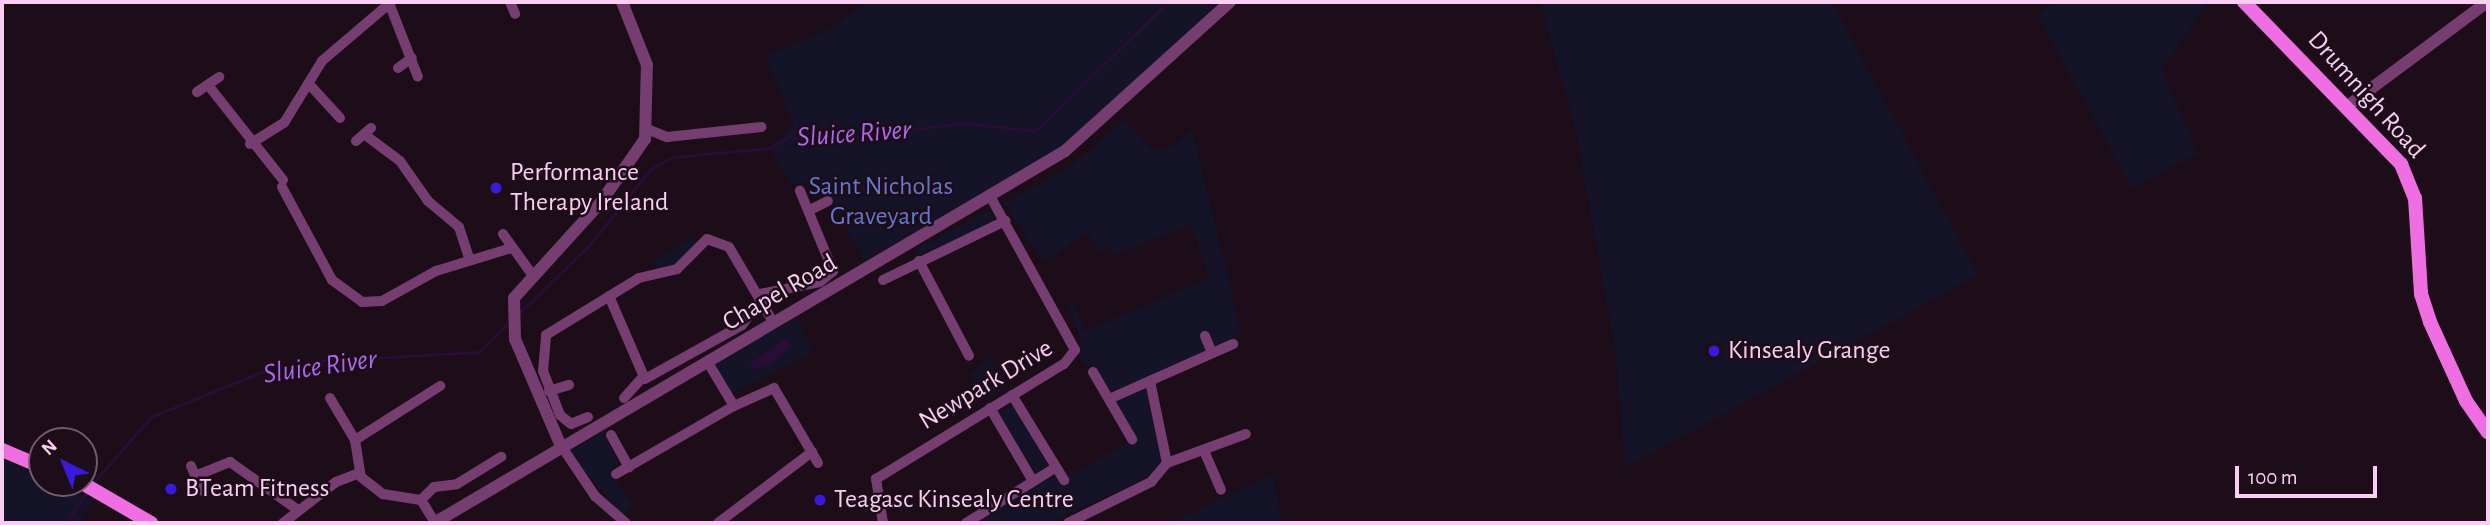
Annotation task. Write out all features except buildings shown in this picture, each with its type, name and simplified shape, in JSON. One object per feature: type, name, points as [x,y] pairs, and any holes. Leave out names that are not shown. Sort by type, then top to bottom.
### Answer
[{"type":"main road","name":"Drumnigh Road","points":[[2244,2],[2349,104],[2412,186],[2424,303],[2466,401],[2488,432]]},
{"type":"main road","points":[[2,450],[28,461]]},
{"type":"main road","points":[[98,490],[151,523]]},
{"type":"street","points":[[250,144],[284,123],[340,43],[390,2],[418,77]]},
{"type":"street","points":[[510,2],[515,14]]},
{"type":"street","points":[[622,2],[647,65],[647,130],[601,202],[531,273],[514,298],[513,327],[560,444],[595,496],[626,523]]},
{"type":"street","name":"Chapel Road","points":[[435,523],[560,444],[990,196],[1105,119],[1230,2]]},
{"type":"street","points":[[2349,104],[2487,2]]},
{"type":"street","points":[[398,68],[412,58]]},
{"type":"street","points":[[197,92],[219,77]]},
{"type":"street","points":[[309,84],[340,118]]},
{"type":"street","points":[[208,85],[250,144],[283,183],[332,280],[362,302],[382,300],[470,260],[511,248]]},
{"type":"street","points":[[647,130],[667,137],[761,127]]},
{"type":"street","points":[[363,135],[400,161],[428,201],[459,227],[470,260]]},
{"type":"street","points":[[760,294],[820,282],[833,271],[800,191]]},
{"type":"street","points":[[290,200],[302,193]]},
{"type":"street","name":"Newpark Drive","points":[[883,523],[876,480],[1064,364],[1075,350],[990,196]]},
{"type":"street","points":[[810,210],[828,201]]},
{"type":"street","points":[[883,280],[1005,221]]},
{"type":"street","points":[[503,234],[531,273]]},
{"type":"street","points":[[588,416],[564,423],[549,391],[547,335],[645,276],[677,269],[702,242],[716,238],[760,294],[773,322]]},
{"type":"street","points":[[919,261],[969,356]]},
{"type":"street","points":[[608,296],[643,377]]},
{"type":"street","points":[[624,398],[643,377],[742,326],[751,313]]},
{"type":"street","points":[[1205,336],[1212,353]]},
{"type":"street","points":[[1109,399],[1233,344]]},
{"type":"street","points":[[707,361],[734,407]]},
{"type":"street","points":[[1093,372],[1132,439]]},
{"type":"street","points":[[1150,381],[1167,463]]},
{"type":"street","points":[[355,440],[440,386]]},
{"type":"street","points":[[549,391],[569,386]]},
{"type":"street","points":[[616,474],[771,386],[818,463]]},
{"type":"street","points":[[1012,395],[1063,480]]},
{"type":"street","points":[[330,398],[355,440],[359,473],[383,494],[421,500],[435,523]]},
{"type":"street","points":[[990,408],[1033,481]]},
{"type":"street","points":[[1068,523],[1151,482],[1167,463],[1205,453],[1247,434]]},
{"type":"street","points":[[611,435],[629,467]]},
{"type":"street","points":[[719,523],[812,452]]},
{"type":"street","points":[[1205,453],[1221,490]]},
{"type":"street","points":[[421,500],[434,487],[457,484],[501,457]]},
{"type":"street","points":[[202,491],[193,471],[230,462],[298,510]]},
{"type":"street","points":[[967,523],[1055,468]]},
{"type":"street","points":[[283,523],[298,510],[359,473]]},
{"type":"green space","name":"Saint Nicholas Graveyard","points":[[868,2],[1220,2],[1061,147],[865,261],[817,181],[791,185],[770,148],[794,125],[765,56],[827,30]]},
{"type":"green space","points":[[1540,2],[1832,2],[1978,275],[1625,468],[1615,350],[1577,138]]},
{"type":"green space","points":[[2056,2],[2208,2],[2162,70],[2198,153],[2132,188],[2037,15]]},
{"type":"green space","points":[[1125,119],[1153,151],[1173,146],[1192,129],[1242,336],[1215,347],[1212,342],[1203,353],[1114,391],[1079,358],[1081,340],[1067,305],[1074,303],[1085,331],[1209,278],[1191,224],[1116,255],[1108,247],[1100,252],[1088,233],[1043,262],[1004,203],[1073,165]]},
{"type":"green space","points":[[987,211],[993,211],[995,223],[918,256],[915,250]]},
{"type":"green space","points":[[691,238],[696,245],[675,266],[657,270],[653,261]]},
{"type":"green space","points":[[795,314],[814,353],[728,395],[709,356]]},
{"type":"green space","points":[[988,357],[1006,388],[986,400],[971,375]]},
{"type":"green space","points":[[1146,387],[1162,458],[1151,475],[1049,523],[975,523],[1035,485],[1054,477],[1060,482],[1136,438],[1116,401]]},
{"type":"green space","points":[[1014,404],[1048,465],[1036,474],[998,413]]},
{"type":"green space","points":[[608,428],[604,435],[619,462],[610,472],[633,505],[623,515],[568,453]]},
{"type":"green space","points":[[2,459],[28,471],[28,497],[92,499],[80,523],[2,523]]},
{"type":"green space","points":[[1273,474],[1282,523],[1170,523]]},
{"type":"shaded area","points":[[785,339],[792,345],[774,362],[754,370],[749,364]]},
{"type":"waterway","name":"Sluice River","points":[[518,314],[588,247],[651,169],[673,157],[770,148],[789,137],[810,142],[964,123],[1036,131],[1168,2]]},
{"type":"waterway","name":"Sluice River","points":[[98,477],[151,417],[262,372],[290,375],[319,361],[479,352],[506,325]]},
{"type":"waterway","points":[[66,523],[83,497]]},
{"type":"place","name":"Performance Therapy Ireland","points":[[496,188]]},
{"type":"place","name":"Kinsealy Grange","points":[[1714,351]]},
{"type":"place","name":"BTeam Fitness","points":[[171,489]]},
{"type":"place","name":"Teagasc Kinsealy Centre","points":[[820,500]]}]
